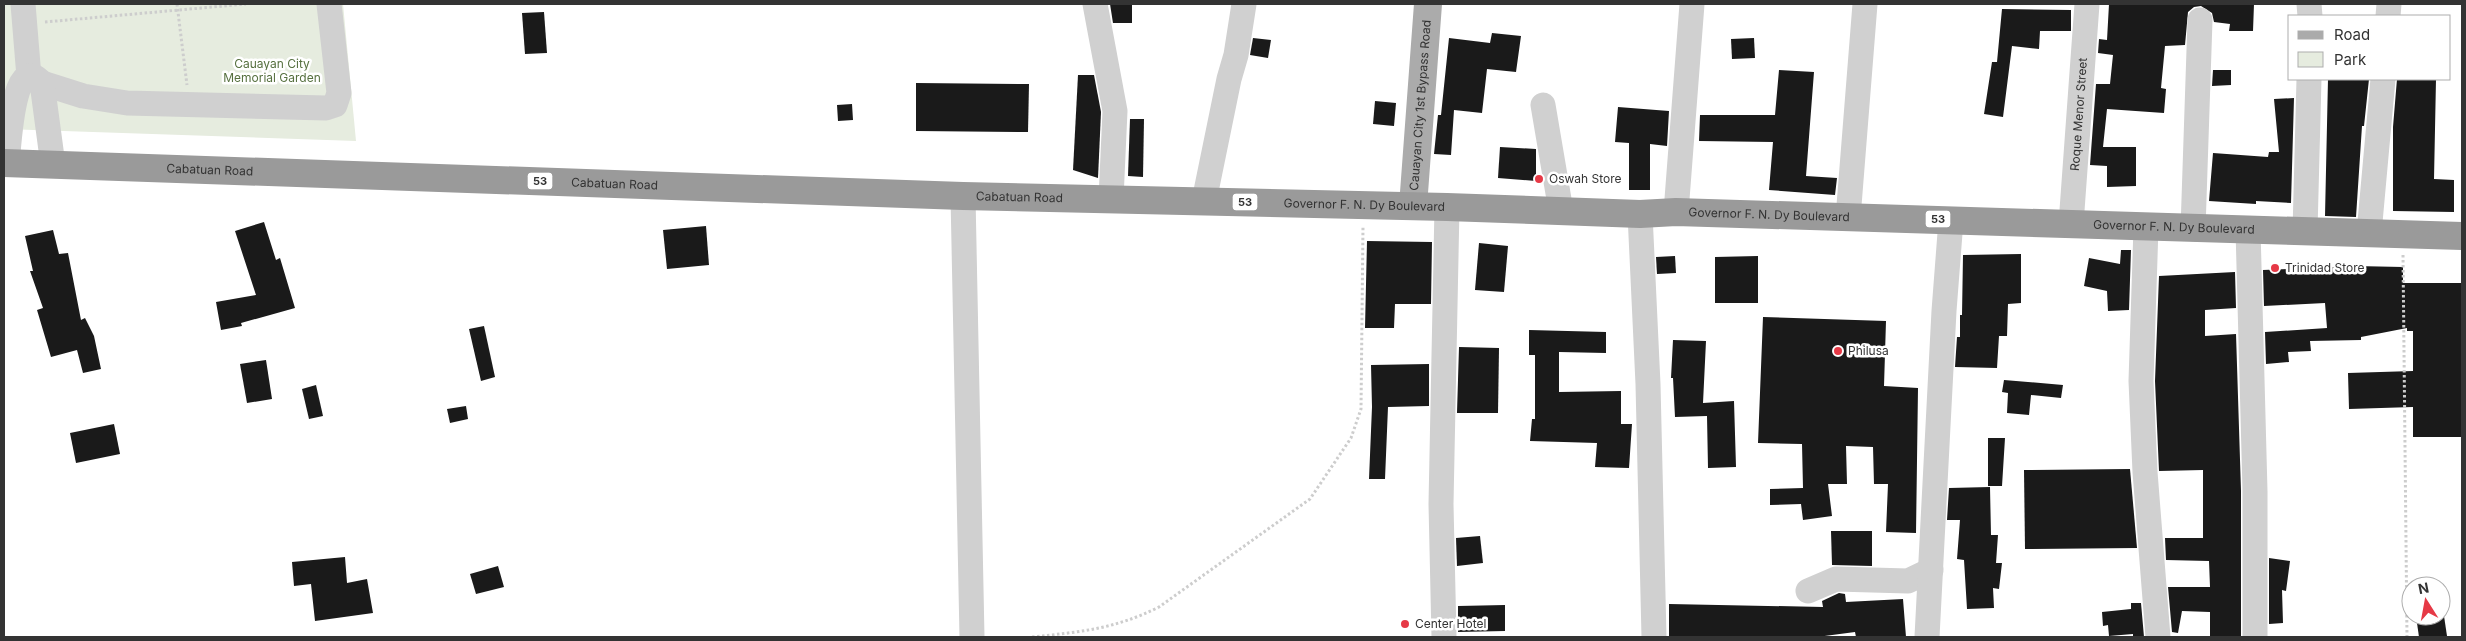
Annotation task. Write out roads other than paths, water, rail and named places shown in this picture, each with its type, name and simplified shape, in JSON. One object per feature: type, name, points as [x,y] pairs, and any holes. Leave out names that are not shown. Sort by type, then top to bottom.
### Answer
[{"type":"highway","name":"Cabatuan Road","points":[[6,163],[963,196],[1076,198]]},
{"type":"highway","name":"Governor F. N. Dy Boulevard","points":[[1076,198],[1413,206],[1640,214],[1676,212],[2462,236]]},
{"type":"main road","name":"Cauayan City 1st Bypass Road","points":[[1413,206],[1428,4]]},
{"type":"street","points":[[23,83],[103,100],[127,103],[326,108],[335,105],[339,93],[329,4]]},
{"type":"street","points":[[1095,4],[1115,111],[1110,199]]},
{"type":"street","points":[[1204,201],[1229,79],[1236,55],[1244,4]]},
{"type":"street","points":[[1676,212],[1692,4]]},
{"type":"street","points":[[1848,218],[1865,4]]},
{"type":"street","name":"Roque Menor Street","points":[[2071,224],[2088,4]]},
{"type":"street","points":[[6,163],[23,83],[23,12]]},
{"type":"street","points":[[2193,229],[2200,20]]},
{"type":"street","points":[[2305,231],[2308,80]]},
{"type":"street","points":[[2369,233],[2383,80]]},
{"type":"street","points":[[23,83],[53,165]]},
{"type":"street","points":[[1543,105],[1561,211]]},
{"type":"street","points":[[963,196],[972,637]]},
{"type":"street","points":[[1444,637],[1441,504],[1447,207]]},
{"type":"street","points":[[1640,214],[1649,394],[1654,637]]},
{"type":"street","points":[[1928,637],[1944,311],[1951,220]]},
{"type":"street","points":[[2146,227],[2141,381],[2145,472],[2158,637]]},
{"type":"street","points":[[2248,229],[2255,491],[2255,637]]},
{"type":"street","points":[[1808,591],[1836,579],[1908,581],[1932,570]]},
{"type":"place","name":"Oswah Store","points":[[1539,179]]},
{"type":"place","name":"Trinidad Store","points":[[2275,268]]},
{"type":"place","name":"Philusa","points":[[1838,351]]},
{"type":"place","name":"Center Hotel","points":[[1405,624]]},
{"type":"park label","name":"Cauayan City Memorial Garden","points":[[272,71]]}]
